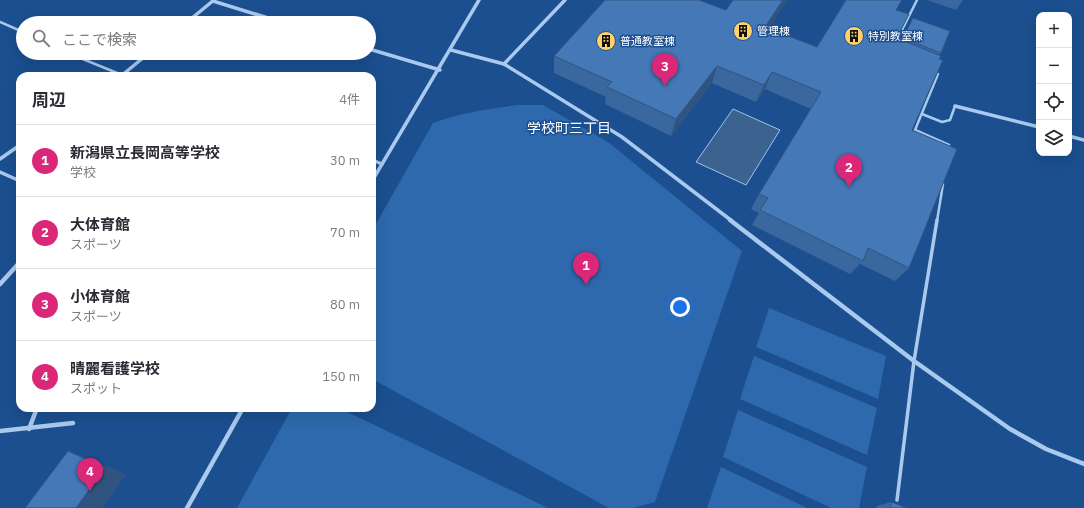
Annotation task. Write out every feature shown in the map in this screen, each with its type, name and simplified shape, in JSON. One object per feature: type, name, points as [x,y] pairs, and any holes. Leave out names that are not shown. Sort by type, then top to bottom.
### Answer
[{"type":"street","points":[[194,16],[212,0],[262,16]]},
{"type":"street","points":[[376,174],[440,70],[479,0]]},
{"type":"street","points":[[504,64],[565,0]]},
{"type":"street","points":[[451,50],[504,64],[622,138],[914,361],[1010,429],[1046,448],[1084,464]]},
{"type":"street","points":[[376,51],[440,70]]},
{"type":"street","points":[[128,72],[141,60]]},
{"type":"street","points":[[955,106],[1036,126]]},
{"type":"street","points":[[1072,137],[1084,140]]},
{"type":"street","points":[[0,159],[16,149]]},
{"type":"street","points":[[376,162],[382,164]]},
{"type":"street","points":[[0,172],[16,178]]},
{"type":"street","points":[[0,284],[16,266]]},
{"type":"street","points":[[29,429],[35,412]]},
{"type":"street","points":[[187,508],[241,412]]},
{"type":"street","points":[[0,431],[73,423]]},
{"type":"lane","points":[[896,41],[917,0]]},
{"type":"lane","points":[[0,22],[16,29]]},
{"type":"lane","points":[[84,60],[111,72]]},
{"type":"lane","points":[[931,71],[938,74],[915,130],[949,144],[948,152]]},
{"type":"lane","points":[[922,114],[942,122],[950,120],[955,106]]},
{"type":"lane","points":[[897,500],[914,361],[943,183]]},
{"type":"shaded area","points":[[517,105],[543,105],[608,142],[742,251],[655,502],[633,508],[609,508],[376,381],[376,224],[433,123],[464,114]]},
{"type":"shaded area","points":[[733,109],[780,130],[746,185],[696,162]]},
{"type":"shaded area","points":[[769,308],[886,356],[878,399],[756,347]]},
{"type":"shaded area","points":[[754,356],[877,408],[867,455],[740,399]]},
{"type":"shaded area","points":[[738,410],[867,467],[859,508],[831,508],[723,457]]},
{"type":"shaded area","points":[[290,412],[347,412],[548,508],[237,508]]},
{"type":"shaded area","points":[[721,467],[807,508],[707,508]]},
{"type":"building","points":[[605,0],[699,0],[726,10],[733,0],[783,0],[765,27],[817,47],[846,0],[902,0],[896,10],[909,14],[898,36],[899,39],[941,56],[939,59],[943,60],[912,130],[957,149],[909,268],[868,248],[863,261],[760,210],[768,198],[759,194],[821,92],[772,72],[764,85],[717,66],[676,119],[607,87],[612,82],[554,56]]},
{"type":"building","points":[[913,18],[950,31],[941,53],[903,38]]},
{"type":"building","points":[[68,451],[105,468],[76,508],[25,508]]},
{"type":"building","points":[[891,502],[907,508],[891,508]]},
{"type":"place","name":"管理棟","points":[[743,31]]},
{"type":"place","name":"特別教室棟","points":[[854,36]]},
{"type":"place","name":"普通教室棟","points":[[606,41]]},
{"type":"place","name":"小体育館","points":[[665,86]]},
{"type":"place","name":"大体育館","points":[[849,187]]},
{"type":"place","name":"新潟県立長岡高等学校","points":[[586,285]]},
{"type":"place","name":"晴麗看護学校","points":[[90,491]]},
{"type":"district","name":"学校町三丁目","points":[[569,128]]}]
